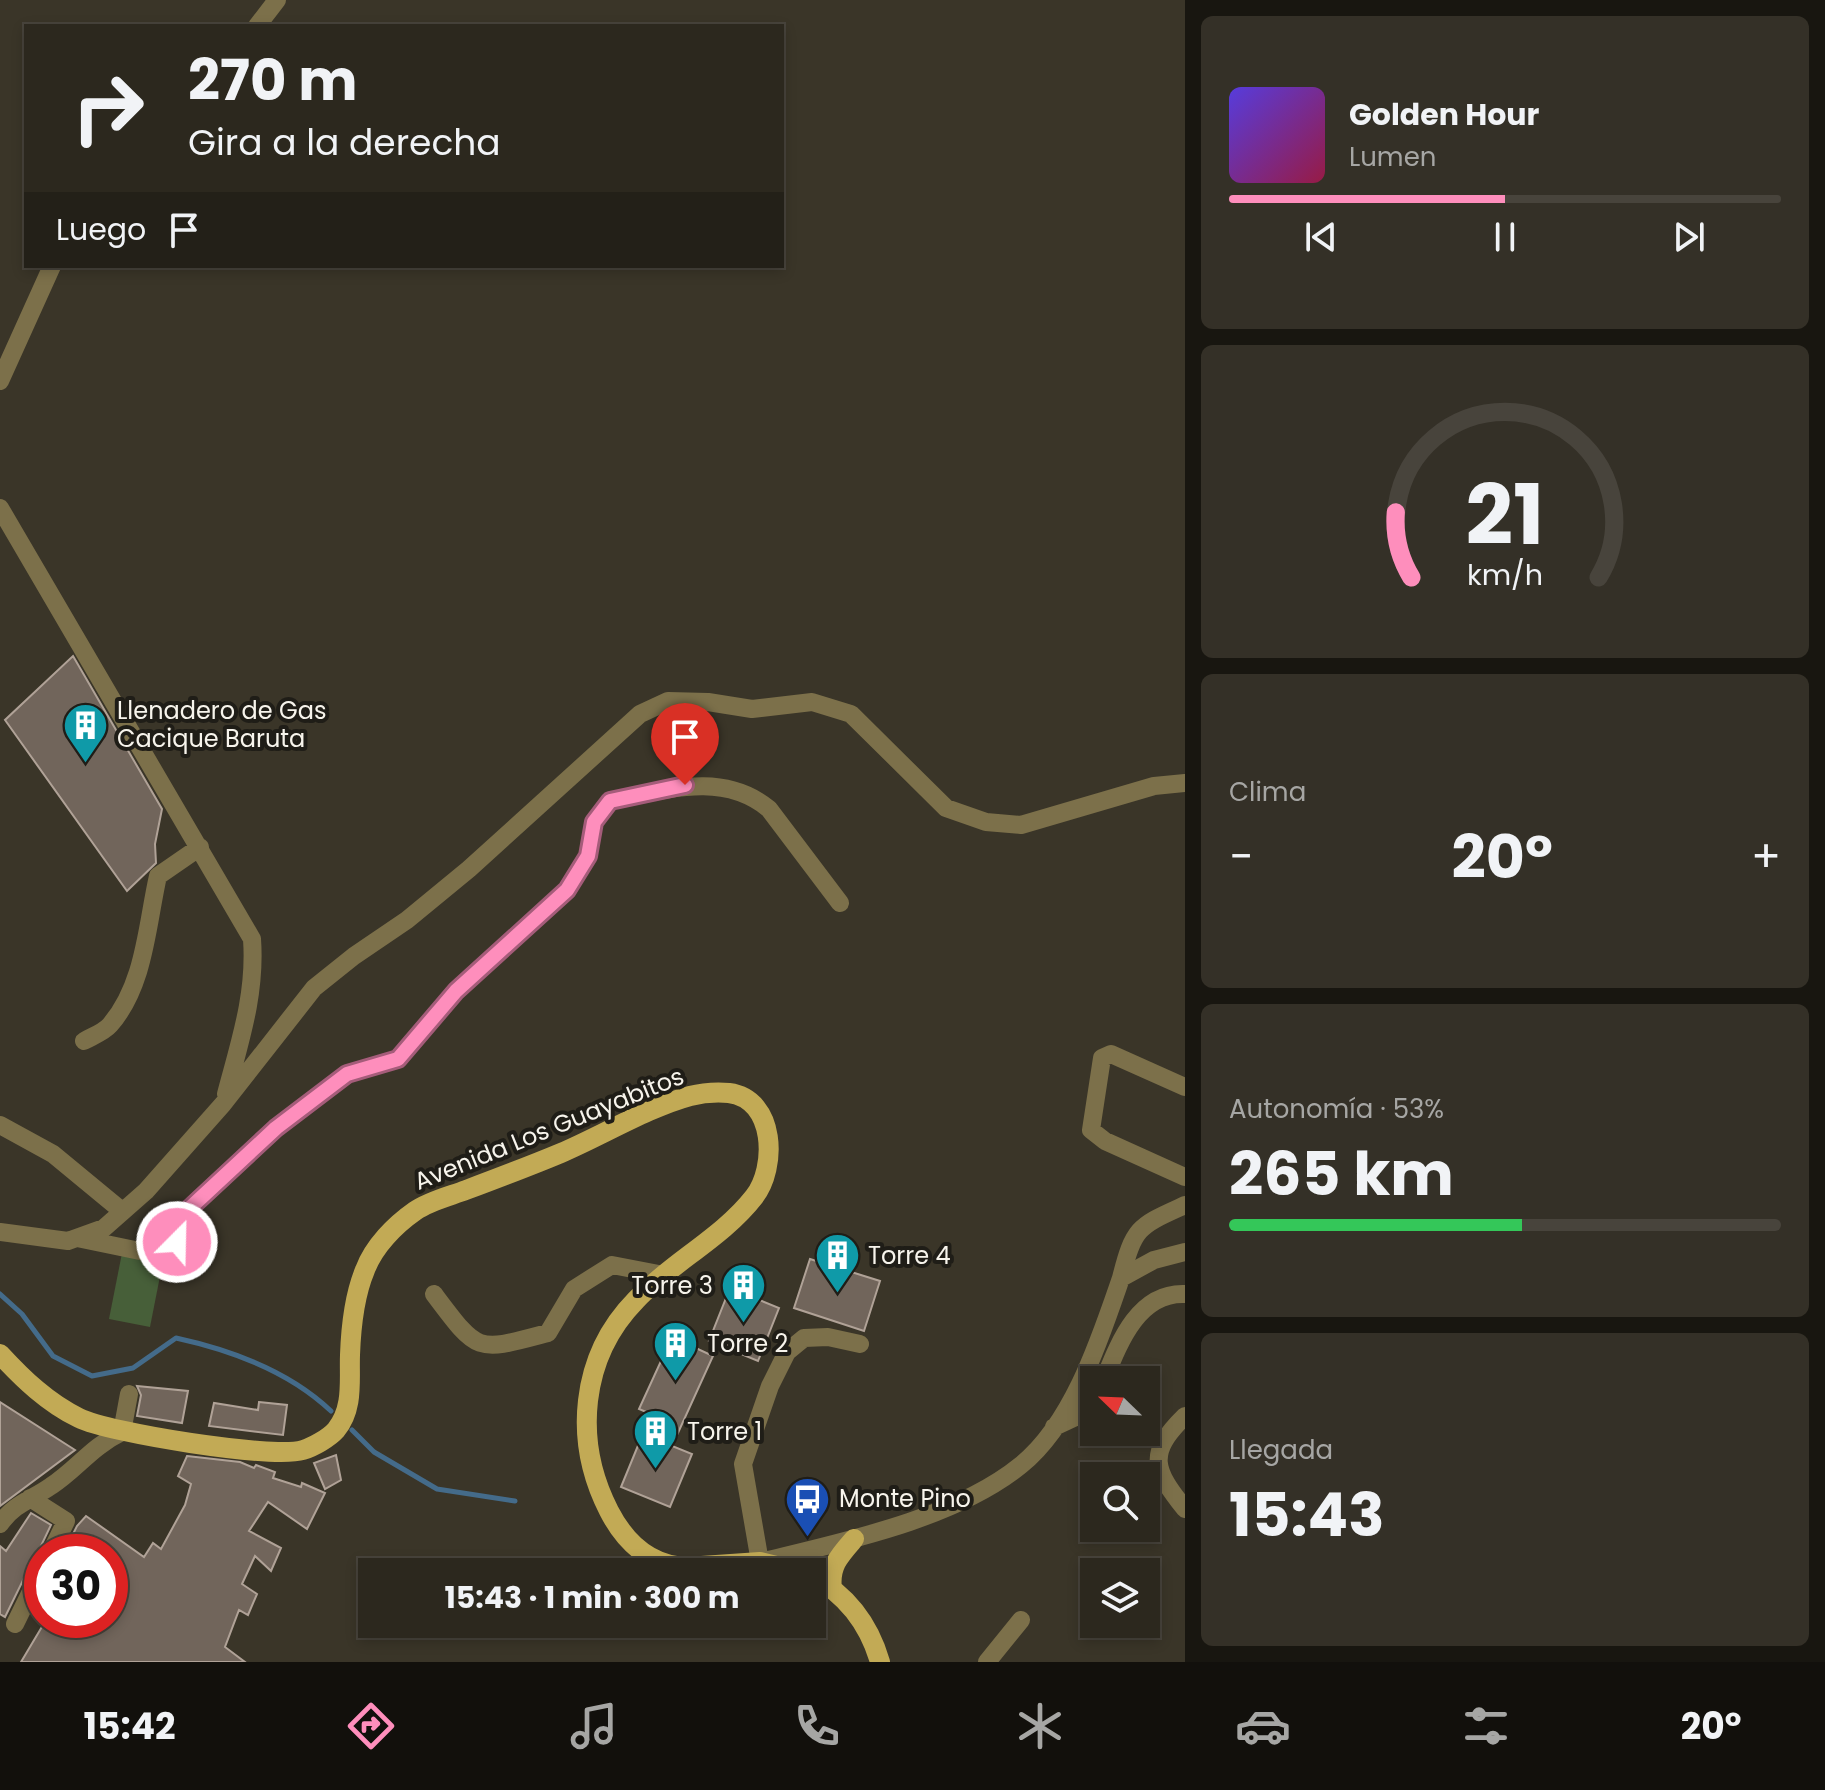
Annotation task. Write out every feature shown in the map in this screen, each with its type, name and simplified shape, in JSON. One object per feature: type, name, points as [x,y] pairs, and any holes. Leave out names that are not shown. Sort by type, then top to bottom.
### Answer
[{"type":"main road","name":"Avenida Los Guayabitos","points":[[0,1354],[28,1383],[64,1411],[82,1420],[122,1432],[285,1452],[304,1450],[335,1431],[351,1397],[353,1322],[366,1267],[396,1226],[418,1208],[561,1153],[688,1097],[717,1093],[738,1095],[758,1111],[765,1126],[769,1145],[763,1180],[754,1197],[739,1213],[635,1300],[612,1329],[591,1378],[586,1407],[588,1441],[600,1493],[623,1535],[651,1558]]},
{"type":"main road","points":[[832,1589],[831,1576],[835,1562],[854,1539]]},
{"type":"main road","points":[[826,1585],[854,1609],[880,1662]]},
{"type":"street","points":[[259,24],[277,0]]},
{"type":"street","points":[[0,381],[51,268]]},
{"type":"street","points":[[0,508],[252,939],[254,973],[250,1006],[223,1104]]},
{"type":"street","points":[[0,1232],[68,1241],[104,1228],[146,1191],[223,1104],[314,988],[407,920],[458,878],[640,714],[668,701],[708,702],[752,709],[812,702],[851,714],[946,808],[986,822],[1021,825],[1154,786],[1185,783]]},
{"type":"street","points":[[77,1238],[164,1256],[173,1252],[181,1221],[190,1208],[276,1128],[347,1074],[398,1059],[456,991],[567,890],[588,856],[594,822],[610,801],[685,785],[728,788],[756,798],[769,809],[840,903]]},
{"type":"street","points":[[84,1041],[108,1028],[120,1012],[142,953],[158,876],[200,847]]},
{"type":"street","points":[[1185,1087],[1111,1054],[1102,1058],[1091,1130],[1105,1141],[1185,1177]]},
{"type":"street","points":[[0,1125],[53,1154],[122,1211]]},
{"type":"street","points":[[776,1558],[854,1539],[962,1501],[1022,1464],[1054,1427],[1094,1356],[1125,1261],[1145,1222],[1185,1205]]},
{"type":"street","points":[[1121,1278],[1154,1260],[1185,1252]]},
{"type":"street","points":[[434,1294],[459,1330],[477,1345],[494,1347],[548,1333],[574,1289],[612,1265],[664,1275]]},
{"type":"street","points":[[1110,1366],[1119,1343],[1142,1309],[1172,1294],[1185,1294]]},
{"type":"street","points":[[759,1558],[743,1464],[770,1386],[787,1352],[804,1338],[828,1337],[860,1344]]},
{"type":"street","points":[[0,1524],[12,1508],[53,1485],[98,1444],[122,1432],[129,1394]]},
{"type":"street","points":[[1054,1427],[1080,1415]]},
{"type":"street","points":[[1185,1416],[1164,1436],[1157,1462],[1162,1480],[1185,1509]]},
{"type":"street","points":[[30,1498],[66,1521],[60,1534]]},
{"type":"street","points":[[15,1624],[24,1606]]},
{"type":"street","points":[[987,1662],[1021,1620]]},
{"type":"green space","points":[[123,1248],[164,1256],[150,1327],[109,1319]]},
{"type":"building","name":"Llenadero de Gas Cacique Baruta","points":[[73,656],[162,809],[155,844],[156,863],[127,891],[5,720]]},
{"type":"building","name":"Torre 4","points":[[810,1259],[880,1281],[864,1331],[794,1308]]},
{"type":"building","name":"Torre 3","points":[[730,1288],[779,1308],[758,1361],[709,1341]]},
{"type":"building","points":[[672,1337],[713,1356],[672,1446],[692,1454],[670,1507],[621,1487],[651,1414],[639,1409]]},
{"type":"building","points":[[137,1386],[188,1391],[182,1423],[137,1416],[141,1395]]},
{"type":"building","points":[[0,1402],[75,1450],[0,1506]]},
{"type":"building","points":[[259,1402],[287,1405],[283,1435],[209,1426],[214,1403],[258,1410]]},
{"type":"building","points":[[336,1455],[341,1480],[325,1489],[314,1463]]},
{"type":"building","points":[[187,1456],[240,1462],[275,1472],[273,1478],[301,1487],[302,1483],[325,1493],[307,1529],[268,1502],[249,1531],[281,1548],[271,1571],[255,1556],[242,1584],[257,1594],[248,1615],[239,1610],[225,1647],[245,1662],[21,1662],[35,1638],[128,1638],[128,1546],[144,1557],[153,1543],[161,1549],[185,1505],[191,1484],[178,1476]]},
{"type":"building","points":[[31,1513],[51,1525],[47,1534],[24,1534],[24,1578],[5,1617],[0,1614],[0,1546],[6,1551]]},
{"type":"building","points":[[86,1516],[111,1534],[73,1534]]},
{"type":"waterway","points":[[0,1294],[22,1314],[53,1356],[92,1376],[133,1368],[176,1338],[218,1349],[278,1373],[331,1411]]},
{"type":"waterway","points":[[352,1430],[374,1452],[437,1489],[515,1501]]},
{"type":"place","name":"Llenadero de Gas Cacique Baruta","points":[[86,764]]},
{"type":"place","name":"Torre 4","points":[[837,1295]]},
{"type":"place","name":"Torre 3","points":[[744,1325]]},
{"type":"place","name":"Torre 2","points":[[676,1383]]},
{"type":"place","name":"Torre 1","points":[[656,1471]]},
{"type":"place","name":"Monte Pino","points":[[808,1538]]},
{"type":"route","points":[[177,1242],[181,1221],[190,1208],[276,1128],[347,1074],[398,1059],[456,991],[567,890],[588,856],[594,822],[610,801],[685,785]]}]
